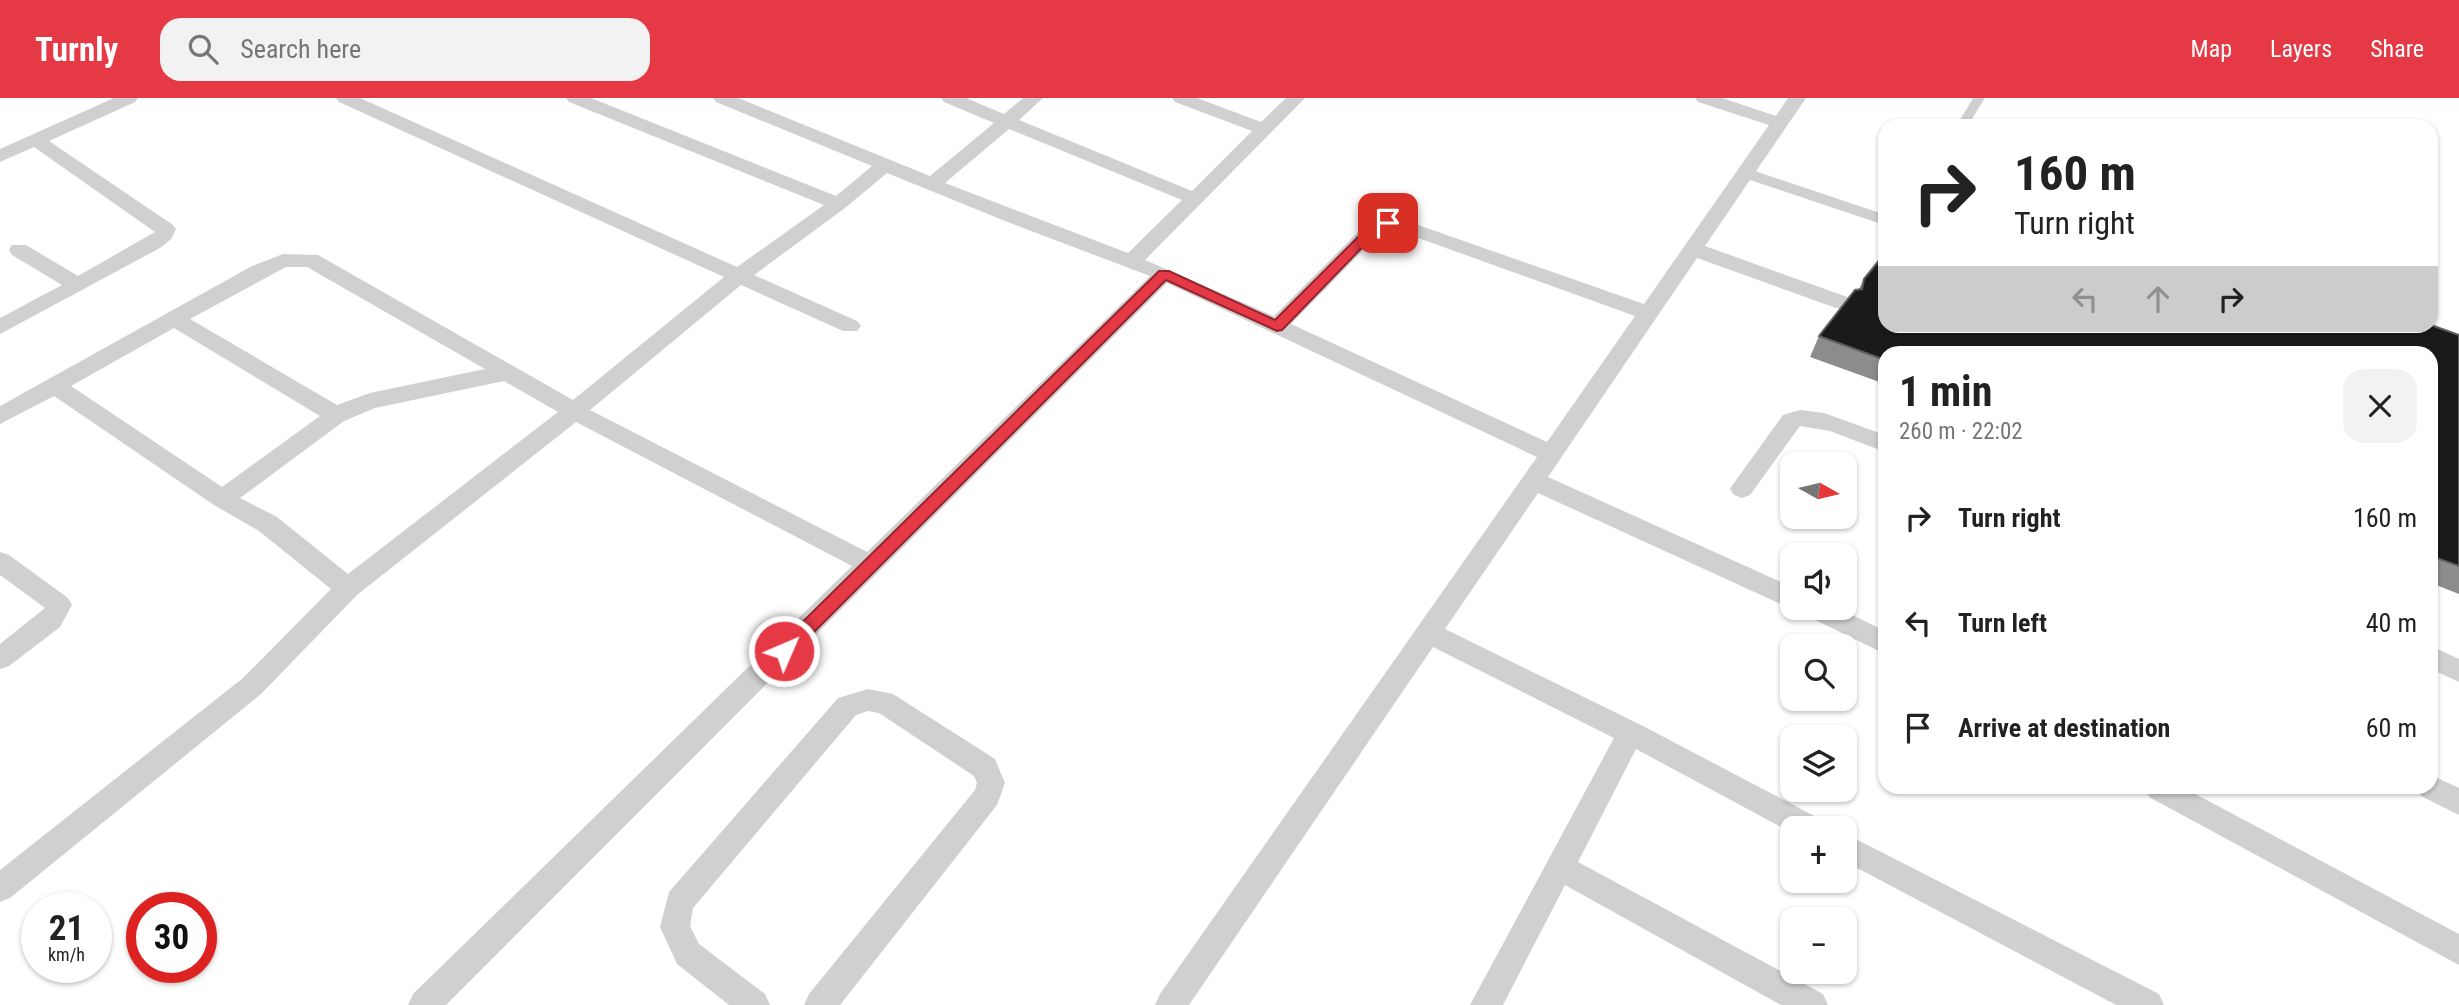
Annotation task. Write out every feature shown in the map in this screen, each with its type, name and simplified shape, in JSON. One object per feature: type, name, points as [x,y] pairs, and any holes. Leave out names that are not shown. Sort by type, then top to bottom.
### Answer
[{"type":"street","points":[[0,156],[127,98]]},
{"type":"street","points":[[345,98],[850,326]]},
{"type":"street","points":[[575,98],[838,204]]},
{"type":"street","points":[[722,98],[1130,263],[1164,274],[1550,453]]},
{"type":"street","points":[[950,98],[1193,198]]},
{"type":"street","points":[[932,184],[1034,98]]},
{"type":"street","points":[[1181,98],[1263,129]]},
{"type":"street","points":[[1130,263],[1296,98]]},
{"type":"street","points":[[1704,98],[1780,123]]},
{"type":"street","points":[[1171,1005],[1797,98]]},
{"type":"street","points":[[0,327],[153,244],[164,235],[166,229],[36,140]]},
{"type":"street","points":[[0,888],[252,686],[348,589],[575,411],[739,276],[838,204],[885,165]]},
{"type":"street","points":[[1277,326],[1375,226],[1388,223],[1398,224],[1649,313]]},
{"type":"street","points":[[1693,249],[1843,303]]},
{"type":"street","points":[[19,250],[76,285]]},
{"type":"street","points":[[0,416],[259,271],[283,261],[311,260],[575,411],[871,565]]},
{"type":"street","points":[[424,1005],[1164,274]]},
{"type":"street","points":[[173,318],[336,415]]},
{"type":"street","points":[[222,499],[336,415],[370,401],[509,373]]},
{"type":"street","points":[[54,385],[222,499],[268,524],[348,589]]},
{"type":"street","points":[[1742,489],[1791,421],[1798,417],[1817,419],[1878,441]]},
{"type":"street","points":[[1532,480],[1780,593]]},
{"type":"street","points":[[0,562],[60,605],[51,620],[0,658]]},
{"type":"street","points":[[1838,620],[1878,640]]},
{"type":"street","points":[[1428,632],[1630,733],[1787,816]]},
{"type":"street","points":[[2438,660],[2459,671]]},
{"type":"street","points":[[754,1005],[688,954],[675,927],[679,902],[848,706],[868,700],[884,702],[985,768],[990,783],[987,796],[820,1005]]},
{"type":"street","points":[[1486,1005],[1630,733]]},
{"type":"street","points":[[2438,790],[2459,802]]},
{"type":"street","points":[[2170,794],[2459,950]]},
{"type":"street","points":[[1857,853],[2148,1005]]},
{"type":"street","points":[[1560,867],[1812,1005]]},
{"type":"lane","points":[[1966,119],[1979,98]]},
{"type":"lane","points":[[1745,173],[1878,218]]},
{"type":"building","points":[[1878,262],[1878,333],[2438,333],[2438,328],[2459,335],[2459,566],[2438,558],[2438,346],[1878,346],[1878,357],[1819,336],[1855,290],[1862,289],[1864,279]]},
{"type":"route","points":[[784,651],[1164,274],[1277,326],[1375,226],[1388,223]]}]
